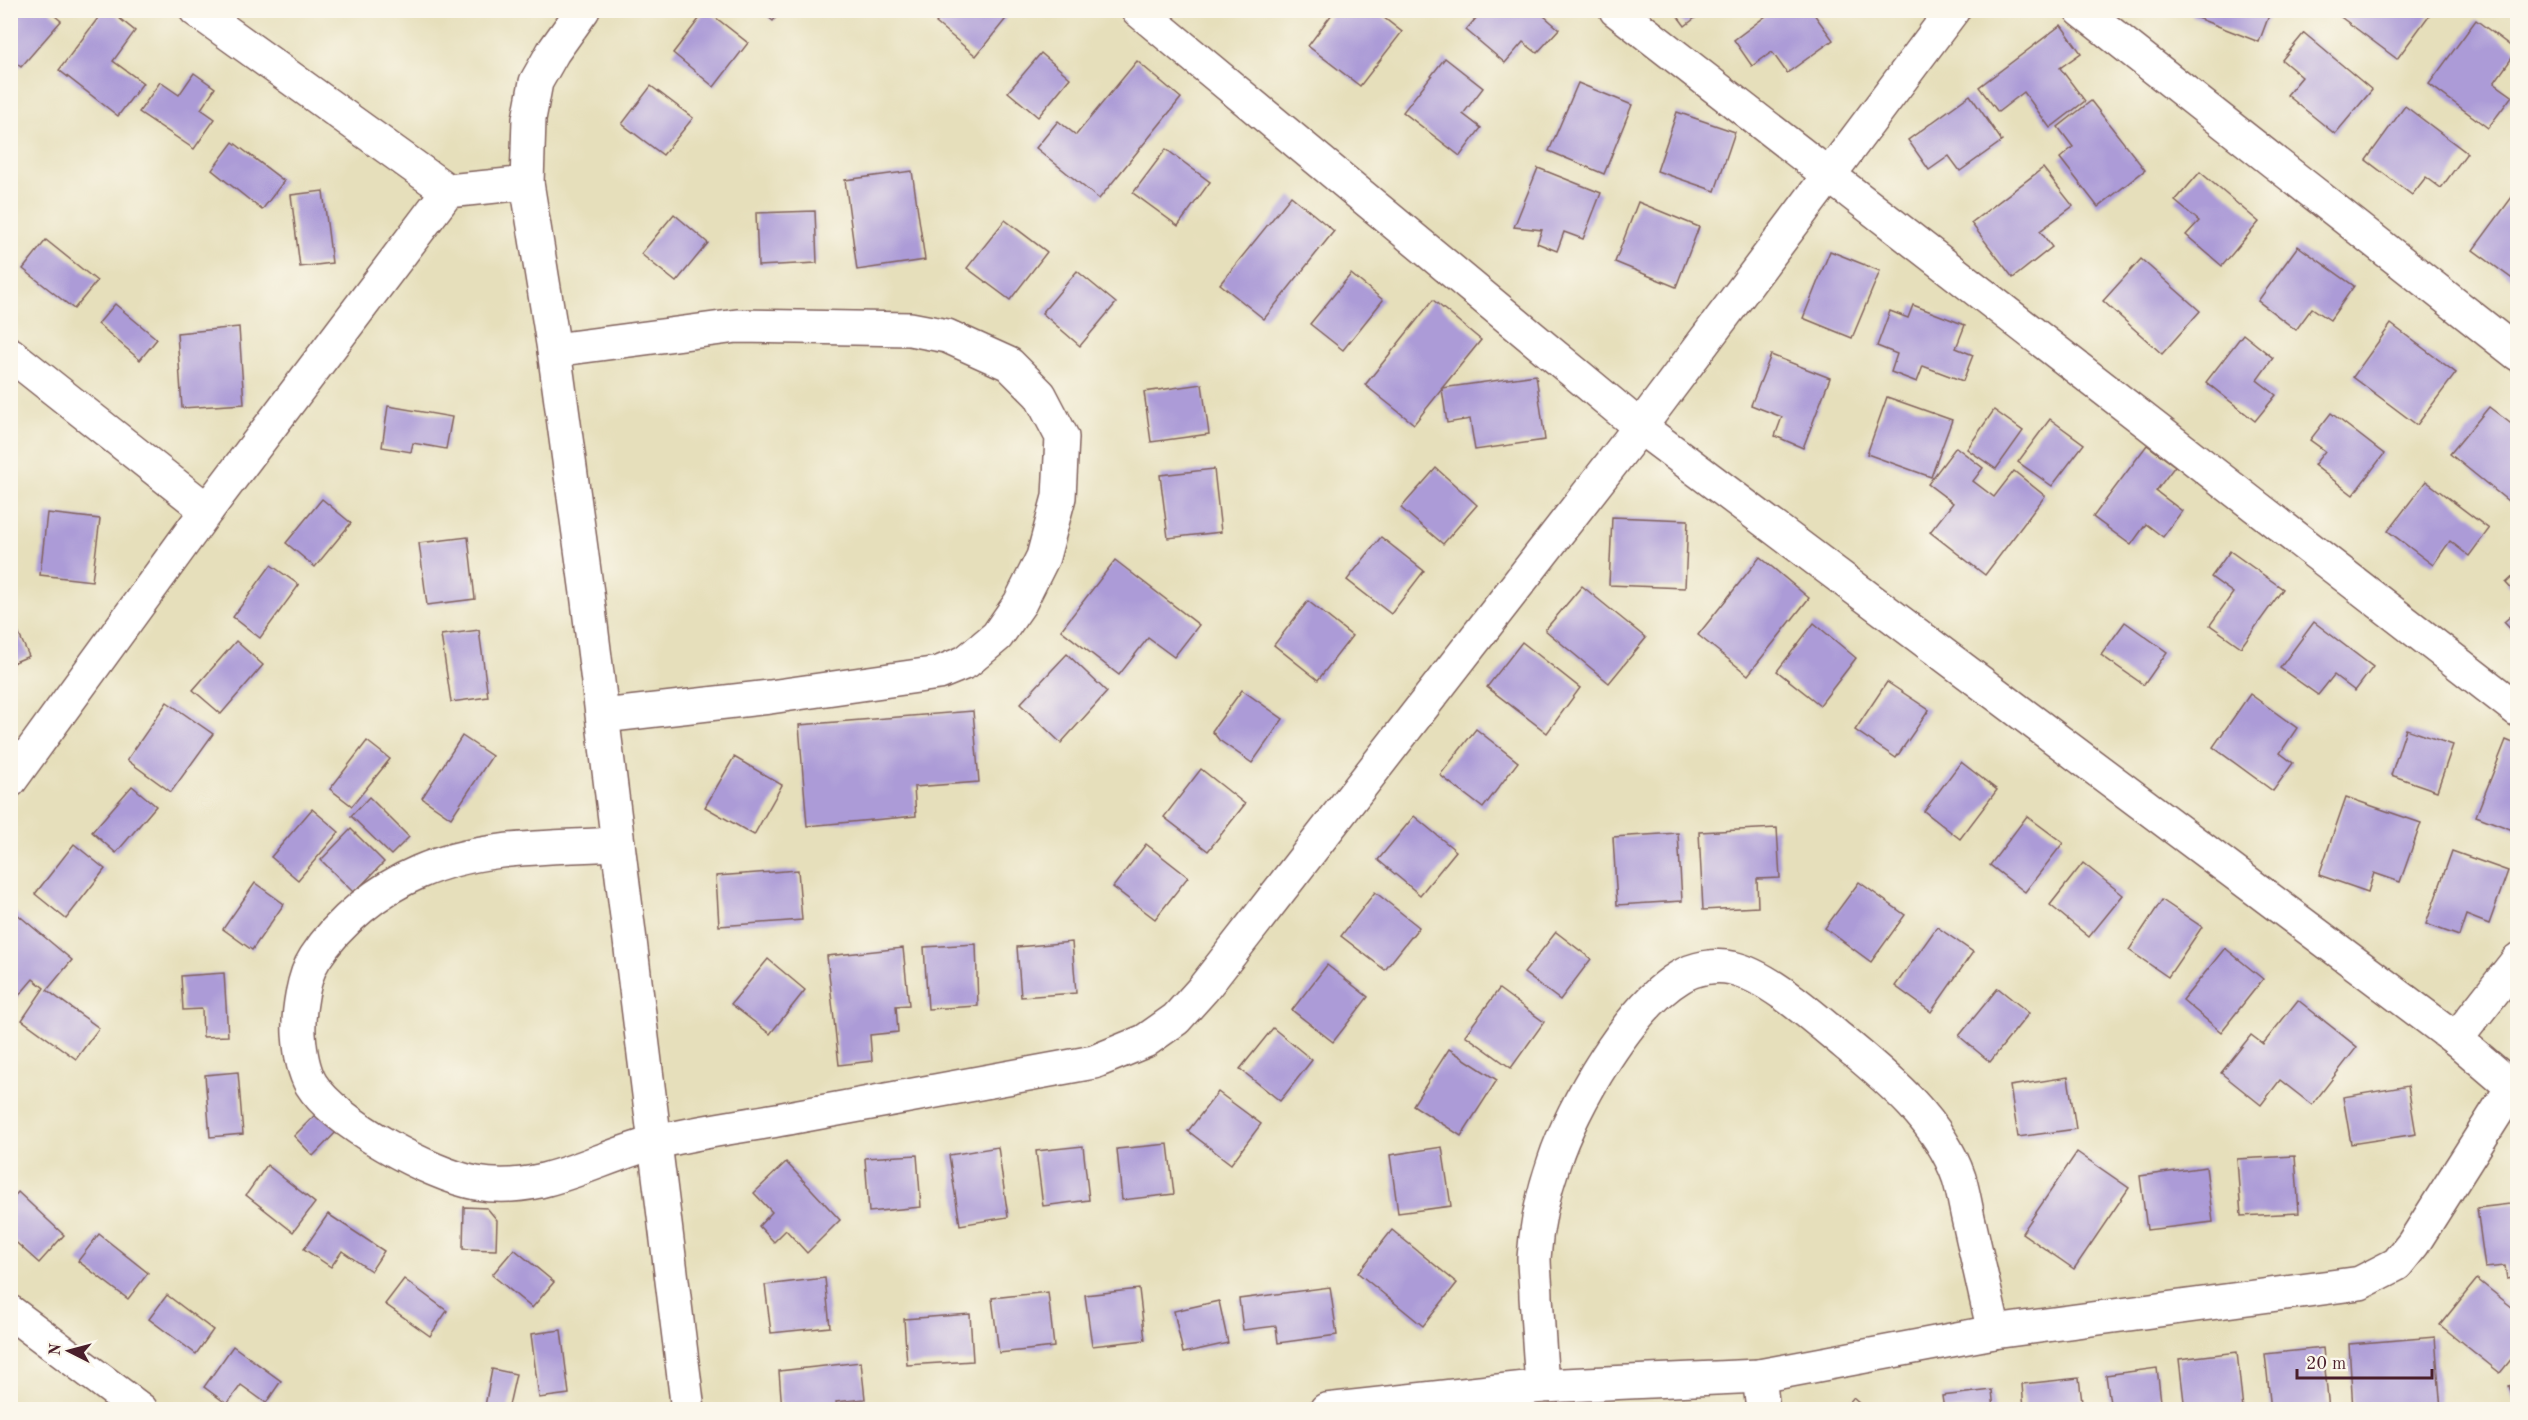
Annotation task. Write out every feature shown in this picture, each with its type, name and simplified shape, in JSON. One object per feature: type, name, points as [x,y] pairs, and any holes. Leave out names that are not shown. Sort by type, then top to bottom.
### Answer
[{"type":"street","points":[[196,10],[448,191],[527,183]]},
{"type":"street","points":[[1138,10],[1640,427],[2456,1039],[2515,1090],[2413,1244],[2397,1264],[2360,1283],[1994,1332],[1759,1376],[1542,1386],[1326,1410]]},
{"type":"street","points":[[1616,10],[2517,710]]},
{"type":"street","points":[[618,844],[478,854],[419,872],[379,894],[345,922],[313,960],[298,1013],[300,1050],[310,1083],[331,1106],[365,1131],[409,1158],[446,1174],[476,1183],[514,1186],[550,1180],[657,1142],[1094,1062],[1145,1041],[1176,1019],[1203,988],[1640,427],[1830,178],[1953,10]]},
{"type":"street","points":[[2081,10],[2517,354]]},
{"type":"street","points":[[572,14],[536,82],[529,119],[527,183],[554,350],[603,716],[657,1142],[688,1410]]},
{"type":"street","points":[[10,781],[207,510],[448,191]]},
{"type":"street","points":[[554,350],[737,326],[910,329],[947,336],[1009,364],[1040,395],[1062,437],[1059,497],[1043,557],[1020,603],[997,636],[966,662],[939,673],[770,697],[603,716]]},
{"type":"street","points":[[10,354],[207,510]]},
{"type":"street","points":[[2456,1039],[2517,960]]},
{"type":"street","points":[[1542,1386],[1534,1258],[1543,1199],[1554,1160],[1576,1111],[1607,1058],[1645,1006],[1661,990],[1681,976],[1696,970],[1714,967],[1732,968],[1755,976],[1813,1017],[1879,1071],[1908,1099],[1936,1132],[1959,1178],[1994,1332]]},
{"type":"street","points":[[10,1312],[141,1410]]},
{"type":"street","points":[[1759,1376],[1764,1410]]},
{"type":"building","points":[[10,10],[48,10],[61,21],[21,67],[10,58]]},
{"type":"building","points":[[104,10],[109,10],[135,31],[113,61],[143,83],[118,116],[59,70]]},
{"type":"building","points":[[706,10],[748,43],[714,87],[673,53]]},
{"type":"building","points":[[760,10],[782,10],[773,21]]},
{"type":"building","points":[[946,10],[1013,10],[976,56],[936,23]]},
{"type":"building","points":[[1335,10],[1374,10],[1402,32],[1360,86],[1308,46]]},
{"type":"building","points":[[1483,10],[1537,10],[1559,29],[1537,53],[1523,42],[1505,63],[1466,30]]},
{"type":"building","points":[[1673,10],[1705,10],[1685,26]]},
{"type":"building","points":[[1774,10],[1811,10],[1833,40],[1787,73],[1772,52],[1752,66],[1734,40]]},
{"type":"building","points":[[1856,10],[1868,10],[1859,16]]},
{"type":"building","points":[[2194,10],[2271,10],[2259,42],[2192,16]]},
{"type":"building","points":[[2336,10],[2433,10],[2397,59],[2334,12]]},
{"type":"building","points":[[2476,20],[2517,51],[2494,83],[2512,96],[2488,128],[2429,84]]},
{"type":"building","points":[[2061,25],[2081,53],[2060,68],[2085,101],[2050,128],[2024,92],[1998,112],[1979,87]]},
{"type":"building","points":[[2304,33],[2372,90],[2335,134],[2287,95],[2302,77],[2282,60]]},
{"type":"building","points":[[1041,53],[1070,78],[1038,117],[1008,92]]},
{"type":"building","points":[[1445,58],[1483,88],[1463,114],[1481,128],[1460,156],[1403,112]]},
{"type":"building","points":[[1137,61],[1181,98],[1099,199],[1036,148],[1058,121],[1076,135]]},
{"type":"building","points":[[194,73],[215,88],[201,109],[215,119],[194,149],[139,112],[160,82],[179,95]]},
{"type":"building","points":[[1578,83],[1632,105],[1604,174],[1549,151]]},
{"type":"building","points":[[651,86],[693,118],[663,155],[622,124]]},
{"type":"building","points":[[1970,95],[2002,141],[1960,171],[1949,156],[1929,170],[1908,140]]},
{"type":"building","points":[[2091,101],[2145,170],[2098,207],[2060,158],[2073,147],[2058,127]]},
{"type":"building","points":[[2405,106],[2467,153],[2441,188],[2426,177],[2412,195],[2366,160]]},
{"type":"building","points":[[1677,112],[1735,132],[1715,191],[1657,171]]},
{"type":"building","points":[[233,142],[284,181],[262,210],[212,170]]},
{"type":"building","points":[[1166,149],[1210,182],[1178,226],[1133,193]]},
{"type":"building","points":[[1538,168],[1601,193],[1583,239],[1564,232],[1557,251],[1537,243],[1542,230],[1514,227]]},
{"type":"building","points":[[2043,168],[2073,206],[2040,231],[2052,247],[2013,278],[1971,223]]},
{"type":"building","points":[[912,171],[925,260],[857,270],[845,180]]},
{"type":"building","points":[[2200,172],[2259,222],[2222,266],[2186,235],[2199,221],[2175,201]]},
{"type":"building","points":[[323,191],[332,263],[300,267],[291,195]]},
{"type":"building","points":[[2515,193],[2518,195],[2518,283],[2473,250]]},
{"type":"building","points":[[1291,196],[1334,231],[1264,319],[1220,284]]},
{"type":"building","points":[[1638,202],[1699,227],[1676,287],[1615,262]]},
{"type":"building","points":[[815,211],[817,263],[758,266],[756,213]]},
{"type":"building","points":[[674,214],[708,243],[676,282],[641,254]]},
{"type":"building","points":[[1005,220],[1047,252],[1010,300],[967,268]]},
{"type":"building","points":[[46,240],[97,281],[74,309],[23,269]]},
{"type":"building","points":[[2298,246],[2354,286],[2330,320],[2312,308],[2296,330],[2258,301]]},
{"type":"building","points":[[1830,251],[1880,271],[1852,338],[1803,318]]},
{"type":"building","points":[[2141,259],[2200,311],[2162,354],[2103,301]]},
{"type":"building","points":[[1077,271],[1116,303],[1080,346],[1042,313]]},
{"type":"building","points":[[1351,274],[1383,300],[1343,350],[1310,324]]},
{"type":"building","points":[[1433,300],[1481,340],[1442,388],[1536,375],[1545,440],[1475,450],[1470,419],[1447,423],[1442,389],[1414,424],[1365,385]]},
{"type":"building","points":[[115,304],[157,339],[140,360],[98,324]]},
{"type":"building","points":[[1913,305],[1965,325],[1956,348],[1973,355],[1963,381],[1923,366],[1917,382],[1891,372],[1897,354],[1877,346],[1890,311],[1908,318]]},
{"type":"building","points":[[2391,324],[2456,373],[2417,425],[2353,377]]},
{"type":"building","points":[[239,327],[244,404],[182,408],[177,333]]},
{"type":"building","points":[[2243,334],[2273,358],[2257,380],[2276,395],[2255,421],[2206,382]]},
{"type":"building","points":[[1771,355],[1830,378],[1803,448],[1775,436],[1782,417],[1751,405]]},
{"type":"building","points":[[1202,384],[1209,434],[1151,442],[1144,392]]},
{"type":"building","points":[[1887,397],[1952,420],[1931,477],[1867,454]]},
{"type":"building","points":[[388,406],[452,417],[446,449],[413,443],[411,452],[382,447]]},
{"type":"building","points":[[2489,407],[2518,429],[2518,499],[2513,505],[2450,454]]},
{"type":"building","points":[[1994,410],[2023,431],[1996,469],[1967,449]]},
{"type":"building","points":[[2331,413],[2384,454],[2353,495],[2314,465],[2325,451],[2310,440]]},
{"type":"building","points":[[2050,419],[2084,444],[2052,486],[2018,462]]},
{"type":"building","points":[[2147,445],[2175,466],[2156,491],[2182,511],[2163,537],[2146,524],[2131,545],[2093,517]]},
{"type":"building","points":[[1956,447],[1983,468],[1973,481],[1994,497],[2014,471],[2045,496],[1985,575],[1930,532],[1953,503],[1928,484]]},
{"type":"building","points":[[1436,468],[1477,505],[1443,544],[1401,508]]},
{"type":"building","points":[[1214,469],[1221,532],[1168,538],[1160,475]]},
{"type":"building","points":[[2426,481],[2489,529],[2469,556],[2450,541],[2433,565],[2388,531]]},
{"type":"building","points":[[322,499],[351,523],[315,567],[286,543]]},
{"type":"building","points":[[47,513],[100,519],[92,581],[40,575]]},
{"type":"building","points":[[1612,517],[1688,520],[1685,588],[1609,585]]},
{"type":"building","points":[[468,537],[475,599],[427,605],[419,543]]},
{"type":"building","points":[[1381,537],[1424,571],[1391,614],[1347,580]]},
{"type":"building","points":[[2230,551],[2283,589],[2241,647],[2210,625],[2233,593],[2211,577]]},
{"type":"building","points":[[1760,557],[1809,598],[1748,675],[1698,635]]},
{"type":"building","points":[[1115,560],[1199,625],[1174,657],[1148,638],[1119,675],[1061,630]]},
{"type":"building","points":[[271,565],[299,585],[260,638],[233,617]]},
{"type":"building","points":[[2518,572],[2518,596],[2506,583]]},
{"type":"building","points":[[1582,586],[1646,638],[1609,683],[1545,630]]},
{"type":"building","points":[[1308,601],[1352,636],[1318,680],[1274,645]]},
{"type":"building","points":[[2518,610],[2518,637],[2504,622]]},
{"type":"building","points":[[10,615],[29,656],[10,664]]},
{"type":"building","points":[[2125,622],[2167,652],[2144,685],[2101,655]]},
{"type":"building","points":[[2314,622],[2373,667],[2355,691],[2334,675],[2318,695],[2280,668]]},
{"type":"building","points":[[1814,623],[1856,658],[1820,705],[1777,671]]},
{"type":"building","points":[[479,630],[488,697],[451,702],[441,635]]},
{"type":"building","points":[[236,641],[263,665],[221,714],[193,690]]},
{"type":"building","points":[[1522,642],[1580,688],[1547,733],[1487,687]]},
{"type":"building","points":[[1067,654],[1107,692],[1061,743],[1020,704]]},
{"type":"building","points":[[1887,682],[1929,710],[1896,758],[1855,730]]},
{"type":"building","points":[[1242,690],[1283,719],[1252,763],[1219,740],[1212,731]]},
{"type":"building","points":[[2250,694],[2297,728],[2280,753],[2293,763],[2273,791],[2213,747]]},
{"type":"building","points":[[167,702],[213,734],[171,792],[127,760]]},
{"type":"building","points":[[973,711],[979,782],[914,787],[916,816],[807,826],[799,725]]},
{"type":"building","points":[[1476,729],[1518,762],[1483,808],[1440,775]]},
{"type":"building","points":[[2406,729],[2453,745],[2437,791],[2391,775]]},
{"type":"building","points":[[462,736],[492,756],[451,818],[422,798]]},
{"type":"building","points":[[2506,740],[2518,745],[2518,832],[2476,816]]},
{"type":"building","points":[[367,741],[390,759],[352,806],[330,789]]},
{"type":"building","points":[[734,757],[782,785],[754,835],[705,807]]},
{"type":"building","points":[[1961,762],[1997,790],[1960,839],[1924,811]]},
{"type":"building","points":[[1201,769],[1245,804],[1208,851],[1164,817]]},
{"type":"building","points":[[132,786],[156,806],[116,853],[92,832]]},
{"type":"building","points":[[369,797],[409,837],[391,855],[351,816]]},
{"type":"building","points":[[2346,797],[2421,823],[2400,882],[2374,873],[2368,892],[2319,875]]},
{"type":"building","points":[[312,809],[339,832],[298,880],[271,857]]},
{"type":"building","points":[[1414,816],[1456,851],[1420,895],[1378,860]]},
{"type":"building","points":[[2027,816],[2063,843],[2025,892],[1990,865]]},
{"type":"building","points":[[1777,828],[1780,878],[1757,879],[1758,907],[1703,910],[1699,832]]},
{"type":"building","points":[[351,829],[384,862],[354,893],[321,860]]},
{"type":"building","points":[[1678,833],[1682,901],[1617,905],[1613,837]]},
{"type":"building","points":[[74,844],[105,869],[66,919],[35,894]]},
{"type":"building","points":[[1146,844],[1188,877],[1155,919],[1113,887]]},
{"type":"building","points":[[2452,851],[2508,871],[2489,924],[2466,915],[2459,936],[2426,924]]},
{"type":"building","points":[[2083,863],[2123,895],[2089,937],[2050,905]]},
{"type":"building","points":[[798,870],[802,920],[719,926],[716,876]]},
{"type":"building","points":[[1859,882],[1905,915],[1871,962],[1825,928]]},
{"type":"building","points":[[255,883],[284,904],[252,950],[223,929]]},
{"type":"building","points":[[1375,892],[1419,927],[1385,970],[1341,936]]},
{"type":"building","points":[[2162,900],[2202,927],[2168,977],[2129,950]]},
{"type":"building","points":[[10,908],[72,960],[47,990],[99,1028],[76,1059],[22,1020],[44,988],[33,979],[10,1006]]},
{"type":"building","points":[[1937,927],[1973,952],[1931,1012],[1895,986]]},
{"type":"building","points":[[1556,932],[1591,959],[1560,1000],[1524,973]]},
{"type":"building","points":[[1072,942],[1076,993],[1021,997],[1017,947]]},
{"type":"building","points":[[976,944],[978,1006],[928,1009],[924,947]]},
{"type":"building","points":[[903,948],[909,1005],[896,1006],[898,1032],[870,1035],[872,1061],[839,1065],[827,956]]},
{"type":"building","points":[[2225,948],[2263,979],[2221,1032],[2183,1000]]},
{"type":"building","points":[[768,959],[805,990],[770,1034],[731,1004]]},
{"type":"building","points":[[1327,965],[1368,997],[1333,1042],[1292,1010]]},
{"type":"building","points":[[224,973],[228,1036],[203,1037],[202,1009],[183,1010],[181,976]]},
{"type":"building","points":[[1998,988],[2029,1013],[1990,1062],[1959,1036]]},
{"type":"building","points":[[1499,989],[1544,1022],[1511,1068],[1465,1035]]},
{"type":"building","points":[[2298,1000],[2357,1047],[2312,1105],[2280,1080],[2261,1105],[2221,1073],[2251,1035],[2263,1044]]},
{"type":"building","points":[[1273,1028],[1312,1060],[1280,1101],[1240,1069]]},
{"type":"building","points":[[1449,1049],[1497,1080],[1461,1136],[1413,1105]]},
{"type":"building","points":[[238,1072],[243,1134],[210,1137],[205,1075]]},
{"type":"building","points":[[2068,1077],[2076,1129],[2018,1137],[2010,1086]]},
{"type":"building","points":[[2408,1086],[2416,1134],[2351,1144],[2343,1097]]},
{"type":"building","points":[[1218,1092],[1261,1124],[1231,1164],[1188,1131]]},
{"type":"building","points":[[320,1110],[339,1129],[313,1156],[294,1136]]},
{"type":"building","points":[[1168,1144],[1174,1194],[1122,1200],[1117,1149]]},
{"type":"building","points":[[1083,1146],[1089,1200],[1043,1206],[1036,1151]]},
{"type":"building","points":[[998,1147],[1008,1217],[960,1225],[949,1155]]},
{"type":"building","points":[[1442,1147],[1451,1206],[1398,1213],[1390,1155]]},
{"type":"building","points":[[2077,1152],[2129,1188],[2074,1269],[2022,1233]]},
{"type":"building","points":[[917,1155],[921,1207],[869,1212],[865,1158]]},
{"type":"building","points":[[2295,1156],[2299,1213],[2241,1216],[2237,1159]]},
{"type":"building","points":[[786,1162],[840,1220],[807,1253],[786,1230],[774,1242],[759,1226],[772,1212],[754,1193]]},
{"type":"building","points":[[267,1165],[315,1203],[293,1232],[246,1195]]},
{"type":"building","points":[[2206,1167],[2213,1222],[2147,1230],[2140,1176]]},
{"type":"building","points":[[18,1192],[64,1235],[39,1263],[10,1237],[10,1201]]},
{"type":"building","points":[[2518,1203],[2518,1277],[2507,1279],[2505,1266],[2485,1268],[2477,1208]]},
{"type":"building","points":[[464,1207],[487,1208],[497,1220],[496,1250],[463,1249]]},
{"type":"building","points":[[328,1214],[384,1251],[371,1271],[342,1251],[331,1267],[304,1249]]},
{"type":"building","points":[[1392,1230],[1457,1283],[1423,1326],[1358,1273]]},
{"type":"building","points":[[99,1234],[148,1273],[128,1299],[78,1261]]},
{"type":"building","points":[[514,1249],[554,1282],[532,1308],[492,1275]]},
{"type":"building","points":[[825,1278],[830,1327],[771,1333],[765,1285]]},
{"type":"building","points":[[404,1279],[447,1311],[430,1336],[385,1304]]},
{"type":"building","points":[[2477,1279],[2518,1312],[2518,1351],[2500,1373],[2440,1325]]},
{"type":"building","points":[[1330,1287],[1337,1335],[1278,1343],[1276,1326],[1243,1330],[1239,1299]]},
{"type":"building","points":[[1139,1289],[1145,1340],[1092,1346],[1085,1295]]},
{"type":"building","points":[[1048,1292],[1054,1347],[999,1353],[992,1298]]},
{"type":"building","points":[[167,1295],[213,1330],[196,1354],[149,1319]]},
{"type":"building","points":[[1219,1301],[1228,1343],[1183,1353],[1174,1311]]},
{"type":"building","points":[[970,1314],[973,1361],[907,1365],[904,1319]]},
{"type":"building","points":[[561,1330],[569,1394],[539,1398],[531,1334]]},
{"type":"building","points":[[2435,1337],[2441,1410],[2353,1410],[2349,1344]]},
{"type":"building","points":[[233,1346],[281,1381],[266,1403],[241,1385],[227,1404],[204,1387]]},
{"type":"building","points":[[2323,1348],[2329,1410],[2271,1410],[2265,1354]]},
{"type":"building","points":[[2237,1352],[2243,1410],[2185,1410],[2179,1359]]},
{"type":"building","points":[[861,1362],[865,1399],[836,1402],[837,1410],[782,1410],[779,1371]]},
{"type":"building","points":[[2157,1368],[2162,1410],[2111,1410],[2106,1375]]},
{"type":"building","points":[[492,1369],[516,1374],[508,1410],[485,1406]]},
{"type":"building","points":[[2079,1378],[2083,1410],[2024,1410],[2022,1384]]},
{"type":"building","points":[[2518,1383],[2518,1408],[2517,1408],[2509,1386]]},
{"type":"building","points":[[1992,1390],[1994,1410],[1944,1410],[1942,1396]]},
{"type":"building","points":[[1853,1398],[1867,1410],[1843,1410]]}]
